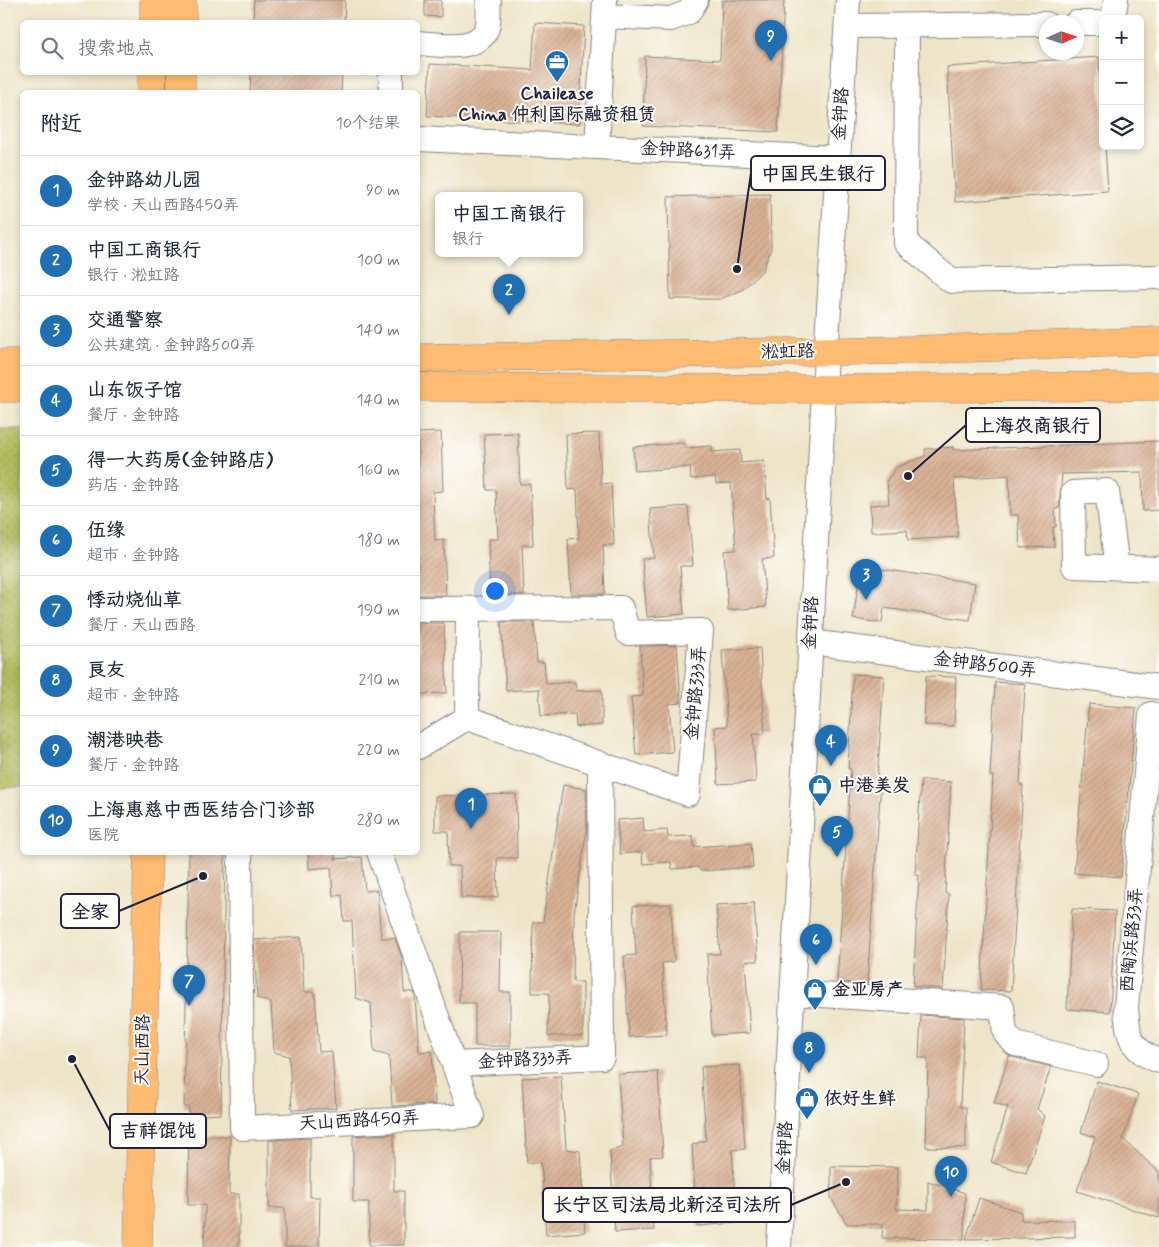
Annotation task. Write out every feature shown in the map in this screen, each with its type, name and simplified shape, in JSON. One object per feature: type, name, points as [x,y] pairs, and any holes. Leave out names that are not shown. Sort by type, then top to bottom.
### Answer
[{"type":"main road","points":[[154,0],[154,20]]},
{"type":"main road","points":[[182,0],[182,20]]},
{"type":"main road","points":[[152,75],[152,90]]},
{"type":"main road","points":[[181,90],[182,75]]},
{"type":"main road","name":"淞虹路","points":[[420,358],[826,352],[1159,341]]},
{"type":"main road","points":[[0,363],[20,363]]},
{"type":"main road","name":"淞虹路","points":[[420,387],[824,390],[1159,386]]},
{"type":"main road","points":[[0,388],[20,388]]},
{"type":"main road","name":"天山西路","points":[[138,1247],[148,855]]},
{"type":"street","points":[[420,43],[466,45],[480,39],[488,26],[489,0]]},
{"type":"street","points":[[597,147],[604,8],[671,18],[689,12],[696,0]]},
{"type":"street","name":"金钟路","points":[[779,1247],[826,352],[848,0]]},
{"type":"street","points":[[1114,15],[1116,0]]},
{"type":"street","points":[[1084,24],[1099,23]]},
{"type":"street","points":[[847,26],[1039,24]]},
{"type":"street","points":[[907,26],[906,243],[951,281],[1159,278]]},
{"type":"street","points":[[391,90],[392,75]]},
{"type":"street","name":"金钟路631弄","points":[[420,139],[838,158]]},
{"type":"street","points":[[1117,567],[1159,569]]},
{"type":"street","name":"金钟路333弄","points":[[467,718],[688,794],[702,631],[628,633],[621,608],[468,609]]},
{"type":"street","points":[[420,609],[468,609],[467,718],[420,746]]},
{"type":"street","name":"金钟路500弄","points":[[810,642],[1159,687]]},
{"type":"street","name":"西陶浜路33弄","points":[[1151,714],[1126,1008],[1128,1035],[1141,1054],[1159,1061]]},
{"type":"street","name":"金钟路333弄","points":[[455,1064],[602,1057],[600,764]]},
{"type":"street","name":"天山西路450弄","points":[[240,855],[242,1128],[472,1116],[379,855]]},
{"type":"street","points":[[792,994],[1002,1007],[1005,1033],[1015,1044],[1096,1064]]},
{"type":"green space","points":[[0,429],[20,429],[20,787],[0,788]]},
{"type":"building","points":[[254,0],[345,0],[344,20],[253,20]]},
{"type":"building","points":[[425,0],[441,0],[441,17],[425,16]]},
{"type":"building","points":[[722,0],[784,0],[778,132],[643,126],[645,56],[720,60]]},
{"type":"building","points":[[535,23],[584,26],[579,124],[427,116],[430,64],[532,70]]},
{"type":"building","points":[[1099,57],[1099,150],[1105,150],[1108,191],[955,202],[947,67],[1053,60],[1084,60],[1084,58]]},
{"type":"building","points":[[251,75],[342,75],[341,90],[250,90]]},
{"type":"building","points":[[770,194],[771,248],[763,270],[742,290],[720,299],[670,299],[668,197]]},
{"type":"building","points":[[441,432],[443,491],[433,492],[435,541],[444,540],[446,595],[420,595],[420,433]]},
{"type":"building","points":[[518,433],[520,484],[530,484],[533,545],[522,545],[524,595],[490,595],[488,539],[498,539],[496,490],[487,490],[484,434]]},
{"type":"building","points":[[599,433],[601,484],[611,483],[614,545],[603,545],[605,594],[571,594],[568,539],[579,538],[577,489],[568,490],[566,434]]},
{"type":"building","points":[[1159,441],[1159,510],[1143,511],[1142,472],[1062,474],[1059,508],[1055,509],[1056,527],[1053,527],[1054,547],[1020,548],[1018,515],[1010,515],[1009,475],[954,479],[958,537],[908,540],[907,530],[871,532],[870,505],[889,504],[887,480],[897,467],[925,456],[925,449],[953,447],[953,450]]},
{"type":"building","points":[[683,443],[685,448],[712,446],[712,452],[740,450],[741,463],[764,461],[767,499],[770,498],[774,558],[762,559],[766,607],[728,610],[724,551],[736,550],[731,483],[716,484],[715,477],[691,479],[690,467],[635,471],[633,447]]},
{"type":"building","points":[[688,506],[693,566],[680,566],[684,614],[647,617],[642,559],[654,558],[650,509]]},
{"type":"building","points":[[861,566],[975,583],[970,620],[884,608],[882,623],[853,619]]},
{"type":"building","points":[[501,622],[534,622],[537,662],[544,662],[546,684],[575,682],[576,691],[602,690],[602,725],[576,727],[575,714],[541,716],[539,689],[506,691]]},
{"type":"building","points":[[420,623],[444,623],[447,693],[420,694]]},
{"type":"building","points":[[677,645],[681,703],[669,704],[673,752],[636,755],[631,697],[643,696],[640,646]]},
{"type":"building","points":[[760,648],[765,734],[753,734],[756,782],[718,784],[715,727],[727,726],[722,650]]},
{"type":"building","points":[[853,674],[884,676],[877,782],[881,782],[867,984],[837,982],[851,769],[848,769]]},
{"type":"building","points":[[926,676],[956,677],[954,726],[924,725]]},
{"type":"building","points":[[995,682],[1025,684],[1020,785],[1023,785],[1011,991],[981,990],[993,776],[990,776]]},
{"type":"building","points":[[1089,704],[1136,708],[1121,877],[1074,873]]},
{"type":"building","points":[[921,780],[951,782],[945,893],[949,894],[943,989],[913,986],[919,875],[915,875]]},
{"type":"building","points":[[563,785],[586,789],[587,828],[574,913],[573,982],[583,982],[583,1036],[548,1036],[549,993],[532,993],[533,922],[543,922]]},
{"type":"building","points":[[516,794],[517,858],[497,858],[498,897],[461,898],[460,866],[449,866],[448,831],[435,831],[435,796]]},
{"type":"building","points":[[643,818],[644,832],[667,830],[668,837],[693,836],[694,847],[751,843],[753,867],[700,871],[698,867],[672,869],[671,862],[643,864],[642,852],[620,854],[617,820]]},
{"type":"building","points":[[189,855],[225,855],[221,1114],[204,1115],[204,1136],[230,1136],[229,1194],[239,1194],[239,1247],[204,1247],[205,1205],[188,1205],[189,1107],[184,1107]]},
{"type":"building","points":[[308,855],[335,855],[335,859],[362,857],[365,891],[377,890],[381,938],[395,938],[402,958],[404,992],[414,992],[419,1052],[432,1051],[435,1104],[392,1106],[389,1056],[374,1052],[371,1003],[356,998],[352,921],[344,921],[342,895],[333,896],[331,867],[309,869]]},
{"type":"building","points":[[754,903],[758,961],[745,961],[750,1033],[712,1035],[707,954],[720,954],[716,905]]},
{"type":"building","points":[[671,904],[674,962],[662,963],[667,1035],[629,1037],[624,956],[636,955],[633,906]]},
{"type":"building","points":[[1072,909],[1115,911],[1110,1012],[1067,1009]]},
{"type":"building","points":[[460,932],[501,932],[500,992],[510,992],[510,1046],[475,1046],[475,1003],[459,1003]]},
{"type":"building","points":[[301,937],[304,992],[315,992],[319,1052],[332,1051],[336,1108],[292,1110],[289,1056],[274,1052],[271,1003],[257,998],[254,940]]},
{"type":"building","points":[[921,1015],[964,1018],[960,1107],[966,1107],[966,1148],[926,1147],[928,1058],[919,1058]]},
{"type":"building","points":[[1009,1056],[1051,1067],[1037,1109],[1045,1116],[1026,1173],[991,1162],[1008,1107],[994,1103]]},
{"type":"building","points":[[740,1065],[745,1149],[732,1150],[737,1223],[697,1226],[692,1145],[706,1140],[701,1067]]},
{"type":"building","points":[[658,1072],[663,1156],[650,1157],[654,1230],[615,1232],[610,1151],[623,1147],[618,1074]]},
{"type":"building","points":[[561,1076],[566,1149],[580,1151],[585,1232],[546,1235],[541,1162],[527,1163],[522,1078]]},
{"type":"building","points":[[1097,1081],[1138,1094],[1123,1139],[1159,1172],[1159,1218],[1077,1191],[1095,1137],[1081,1132]]},
{"type":"building","points":[[394,1134],[394,1191],[404,1191],[404,1245],[369,1245],[369,1202],[353,1202],[353,1136]]},
{"type":"building","points":[[310,1138],[310,1197],[320,1197],[319,1247],[285,1247],[285,1208],[269,1208],[269,1140]]},
{"type":"building","points":[[831,1166],[898,1167],[896,1209],[928,1210],[928,1181],[965,1193],[964,1239],[882,1238],[883,1224],[847,1224],[831,1198]]},
{"type":"building","points":[[979,1198],[1021,1212],[1021,1220],[1075,1221],[1075,1237],[966,1239]]},
{"type":"place","name":"潮港映巷","points":[[771,61]]},
{"type":"place","name":"Chailease China 仲利国际融资租赁","points":[[557,83]]},
{"type":"place","name":"中国民生银行","points":[[737,269]]},
{"type":"place","name":"中国工商银行","points":[[509,315]]},
{"type":"place","name":"上海农商银行","points":[[908,476]]},
{"type":"place","name":"交通警察","points":[[866,600]]},
{"type":"place","name":"山东饭子馆","points":[[831,766]]},
{"type":"place","name":"中港美发","points":[[820,807]]},
{"type":"place","name":"金钟路幼儿园","points":[[471,829]]},
{"type":"place","name":"得一大药房(金钟路店)","points":[[837,857]]},
{"type":"place","name":"全家","points":[[203,876]]},
{"type":"place","name":"伍缘","points":[[816,965]]},
{"type":"place","name":"悸动烧仙草","points":[[189,1006]]},
{"type":"place","name":"金亚房产","points":[[815,1011]]},
{"type":"place","name":"吉祥馄饨","points":[[72,1059]]},
{"type":"place","name":"良友","points":[[809,1073]]},
{"type":"place","name":"依好生鲜","points":[[807,1120]]},
{"type":"place","name":"长宁区司法局北新泾司法所","points":[[846,1182]]},
{"type":"place","name":"上海惠慈中西医结合门诊部","points":[[951,1197]]}]
